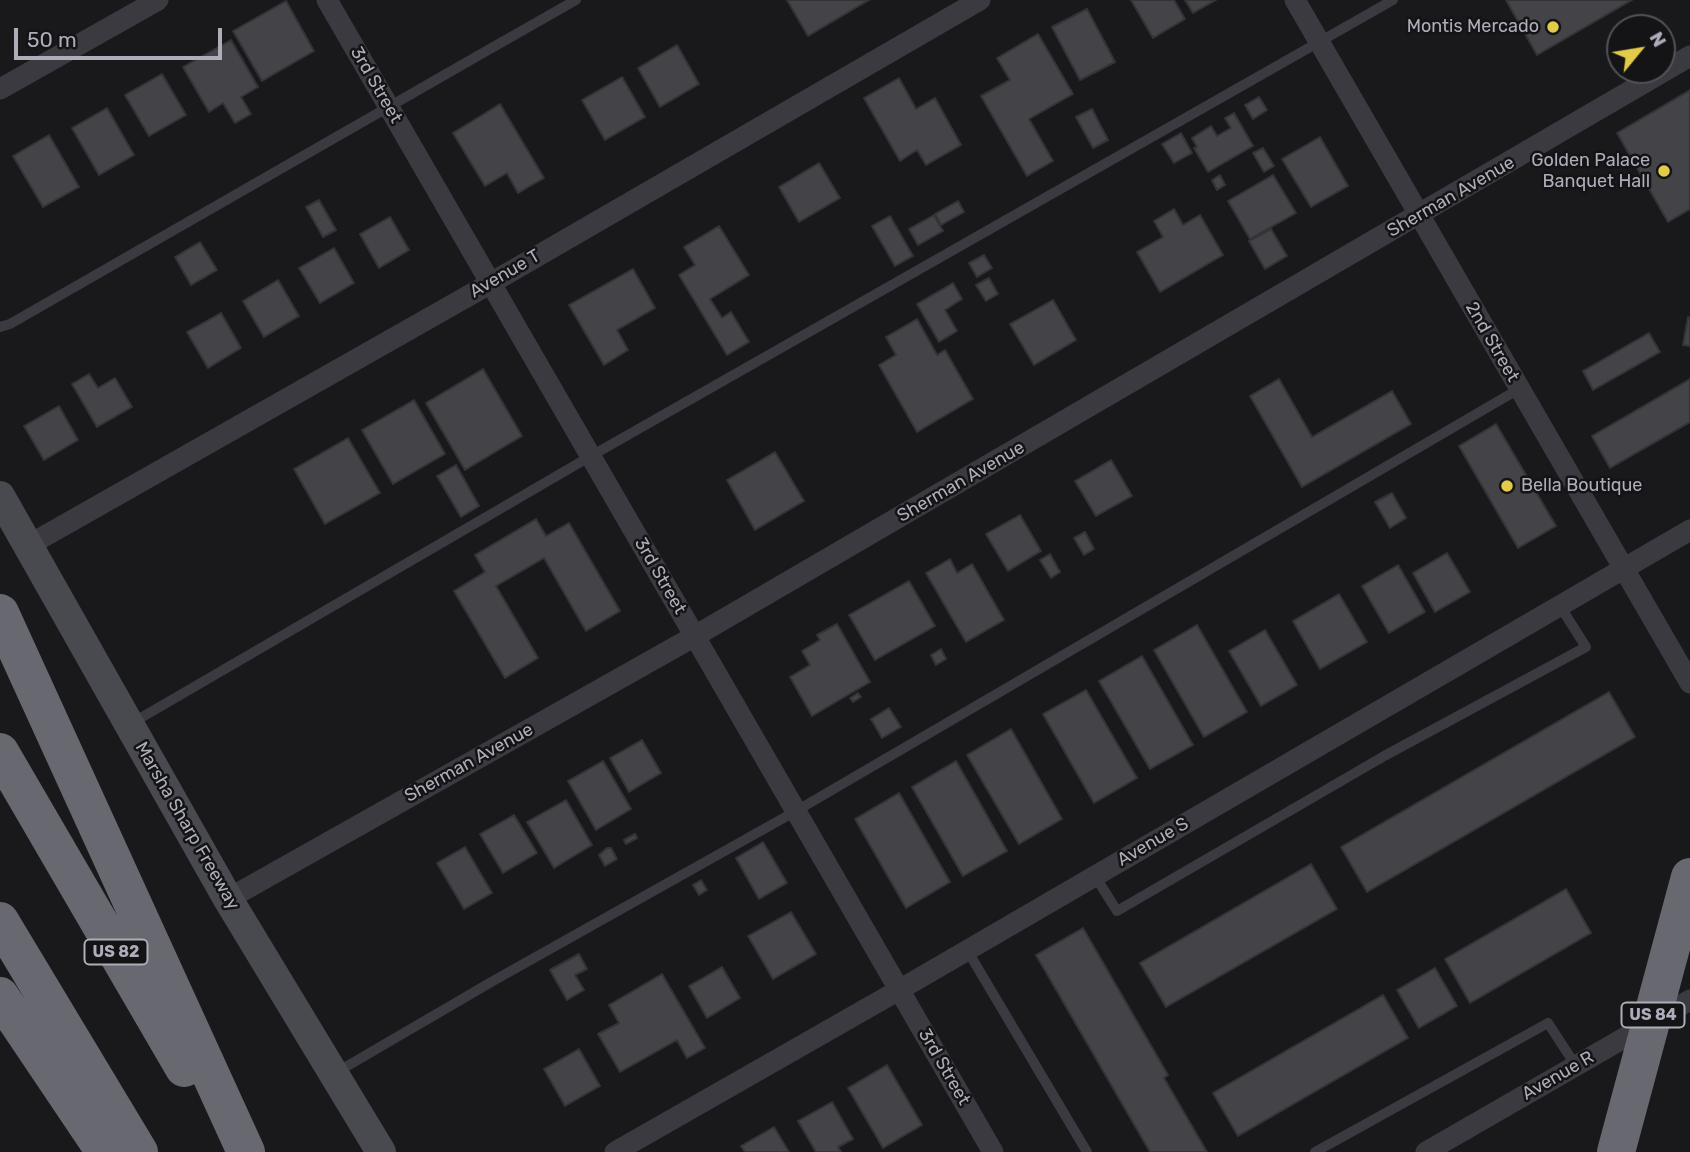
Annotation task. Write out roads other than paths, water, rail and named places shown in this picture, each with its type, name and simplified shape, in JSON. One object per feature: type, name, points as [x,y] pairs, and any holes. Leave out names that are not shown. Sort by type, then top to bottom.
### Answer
[{"type":"highway","points":[[0,613],[246,1152]]},
{"type":"highway","name":"US 82","points":[[0,752],[232,1152]]},
{"type":"highway","name":"US 84","points":[[1616,1152],[1690,877]]},
{"type":"highway","points":[[0,921],[139,1152]]},
{"type":"highway","points":[[0,996],[104,1152]]},
{"type":"main road","name":"Marsha Sharp Freeway","points":[[0,496],[228,900],[381,1152]]},
{"type":"street","points":[[0,89],[158,0]]},
{"type":"street","name":"3rd Street","points":[[327,0],[993,1152]]},
{"type":"street","name":"Avenue T","points":[[29,545],[491,283],[980,0]]},
{"type":"street","name":"2nd Street","points":[[1295,0],[1690,683]]},
{"type":"street","name":"Sherman Avenue","points":[[228,900],[695,636],[1690,56]]},
{"type":"street","name":"Avenue S","points":[[615,1152],[1690,530]]},
{"type":"street","name":"Avenue R","points":[[1426,1152],[1690,1000]]},
{"type":"lane","points":[[0,327],[10,324],[109,268],[576,0]]},
{"type":"lane","points":[[130,724],[591,456],[1393,0]]},
{"type":"lane","points":[[334,1074],[493,981],[796,811],[1519,389]]},
{"type":"lane","points":[[1096,876],[1117,911],[1386,755],[1586,647],[1560,606]]},
{"type":"lane","points":[[967,950],[1087,1152]]},
{"type":"lane","points":[[1315,1152],[1548,1023],[1576,1066]]},
{"type":"place","name":"Montis Mercado","points":[[1553,27]]},
{"type":"place","name":"Golden Palace Banquet Hall","points":[[1664,171]]},
{"type":"place","name":"Bella Boutique","points":[[1507,486]]}]
